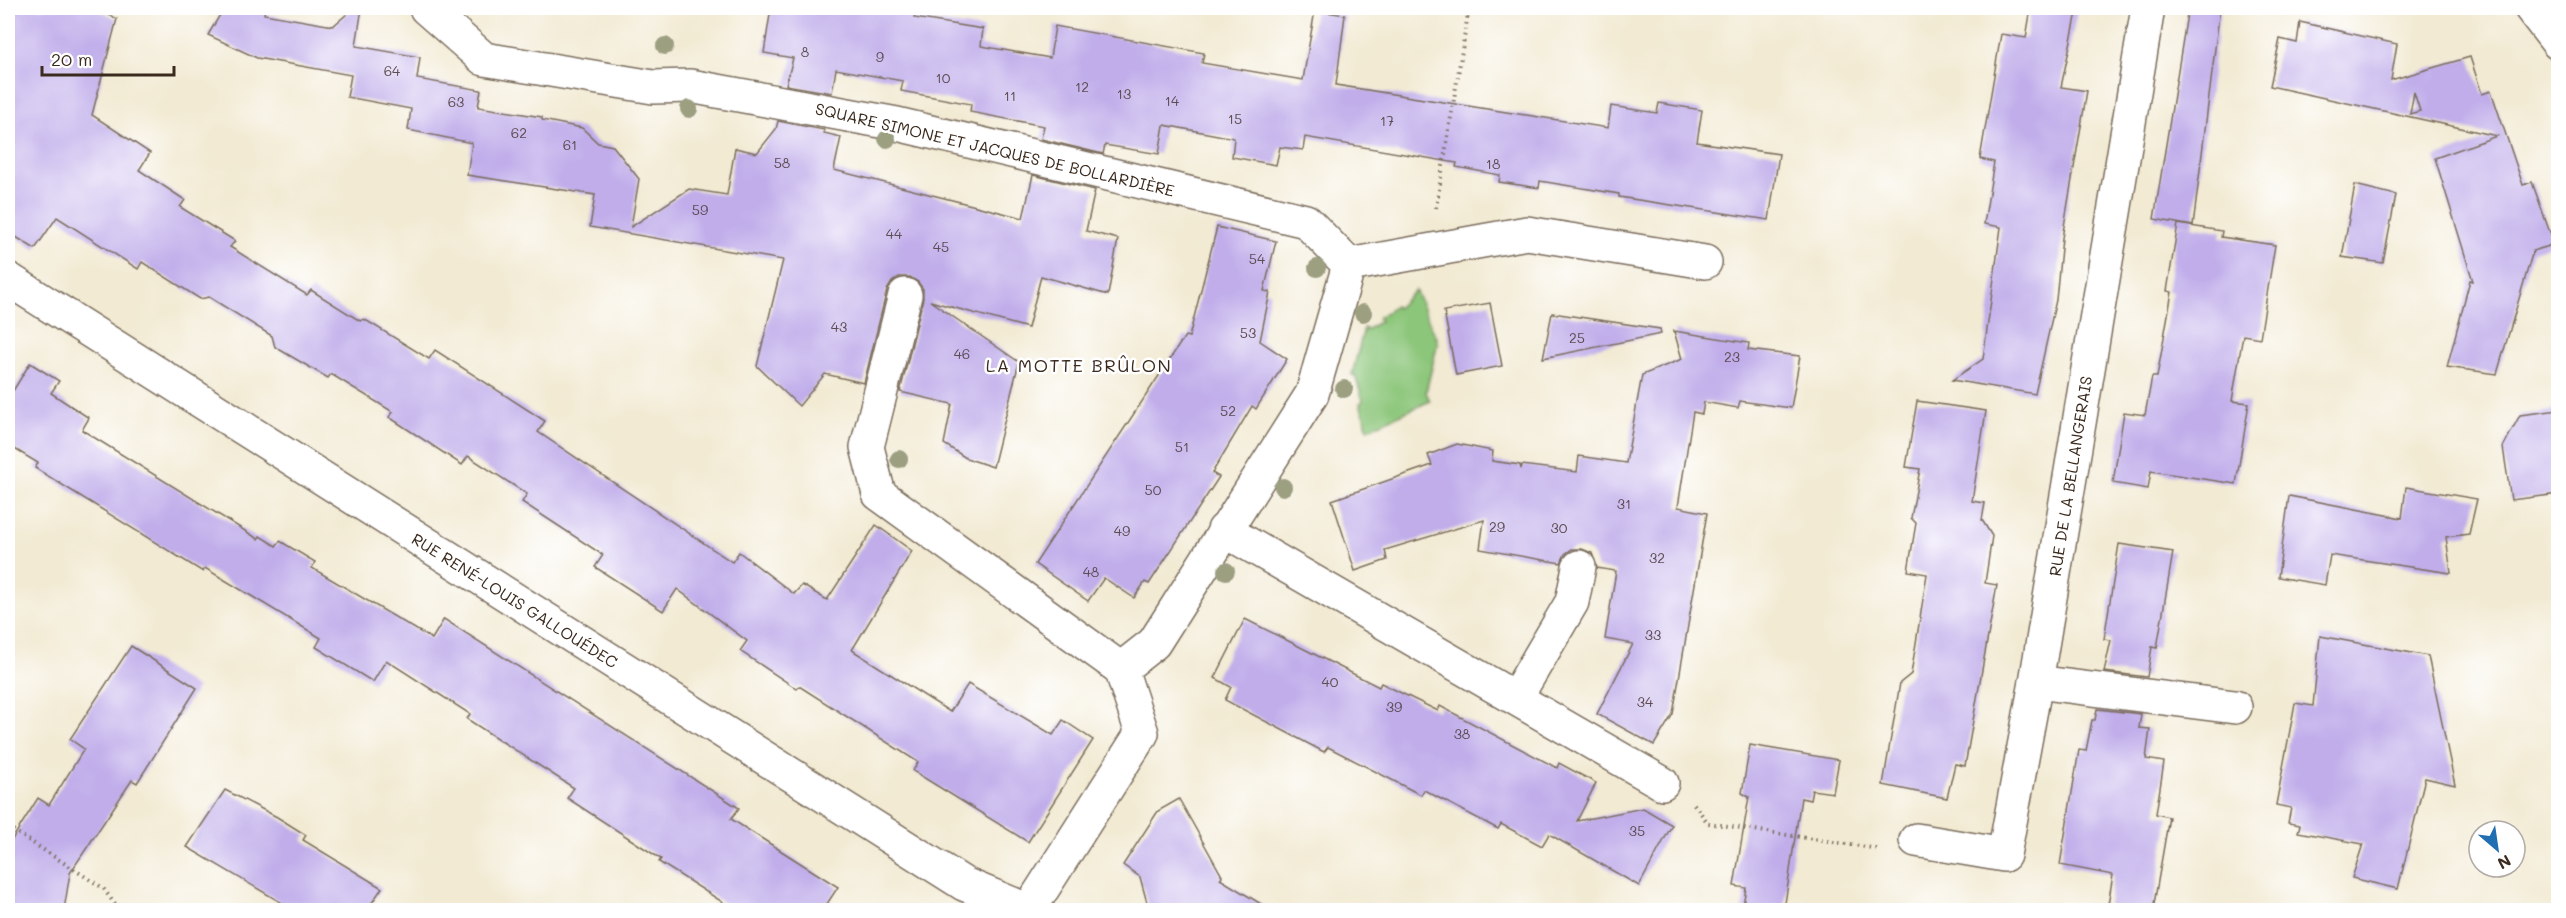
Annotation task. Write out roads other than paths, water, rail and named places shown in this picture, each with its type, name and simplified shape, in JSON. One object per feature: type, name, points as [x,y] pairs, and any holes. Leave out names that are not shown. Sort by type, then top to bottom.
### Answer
[{"type":"street","name":"SQUARE SIMONE ET JACQUES DE BOLLARDIÈRE","points":[[426,8],[484,59],[653,87],[690,86],[897,124],[1306,220],[1349,264]]},
{"type":"street","name":"RUE DE LA BELLANGERAIS","points":[[1916,840],[2004,855],[2036,682],[2148,8]]},
{"type":"street","points":[[2531,8],[2559,43]]},
{"type":"street","points":[[1120,669],[1154,643],[1312,394],[1349,264],[1527,233],[1705,262]]},
{"type":"street","name":"RUE RENÉ-LOUIS GALLOUÉDEC","points":[[8,279],[964,884],[1028,910]]},
{"type":"street","points":[[905,295],[867,447],[879,494],[1120,669],[1142,733],[1028,910]]},
{"type":"street","points":[[1224,530],[1662,783]]},
{"type":"street","points":[[1516,697],[1572,602],[1579,567]]},
{"type":"street","points":[[2036,682],[2235,707]]},
{"type":"district","name":"LA MOTTE BRÛLON","points":[[1079,365]]}]
